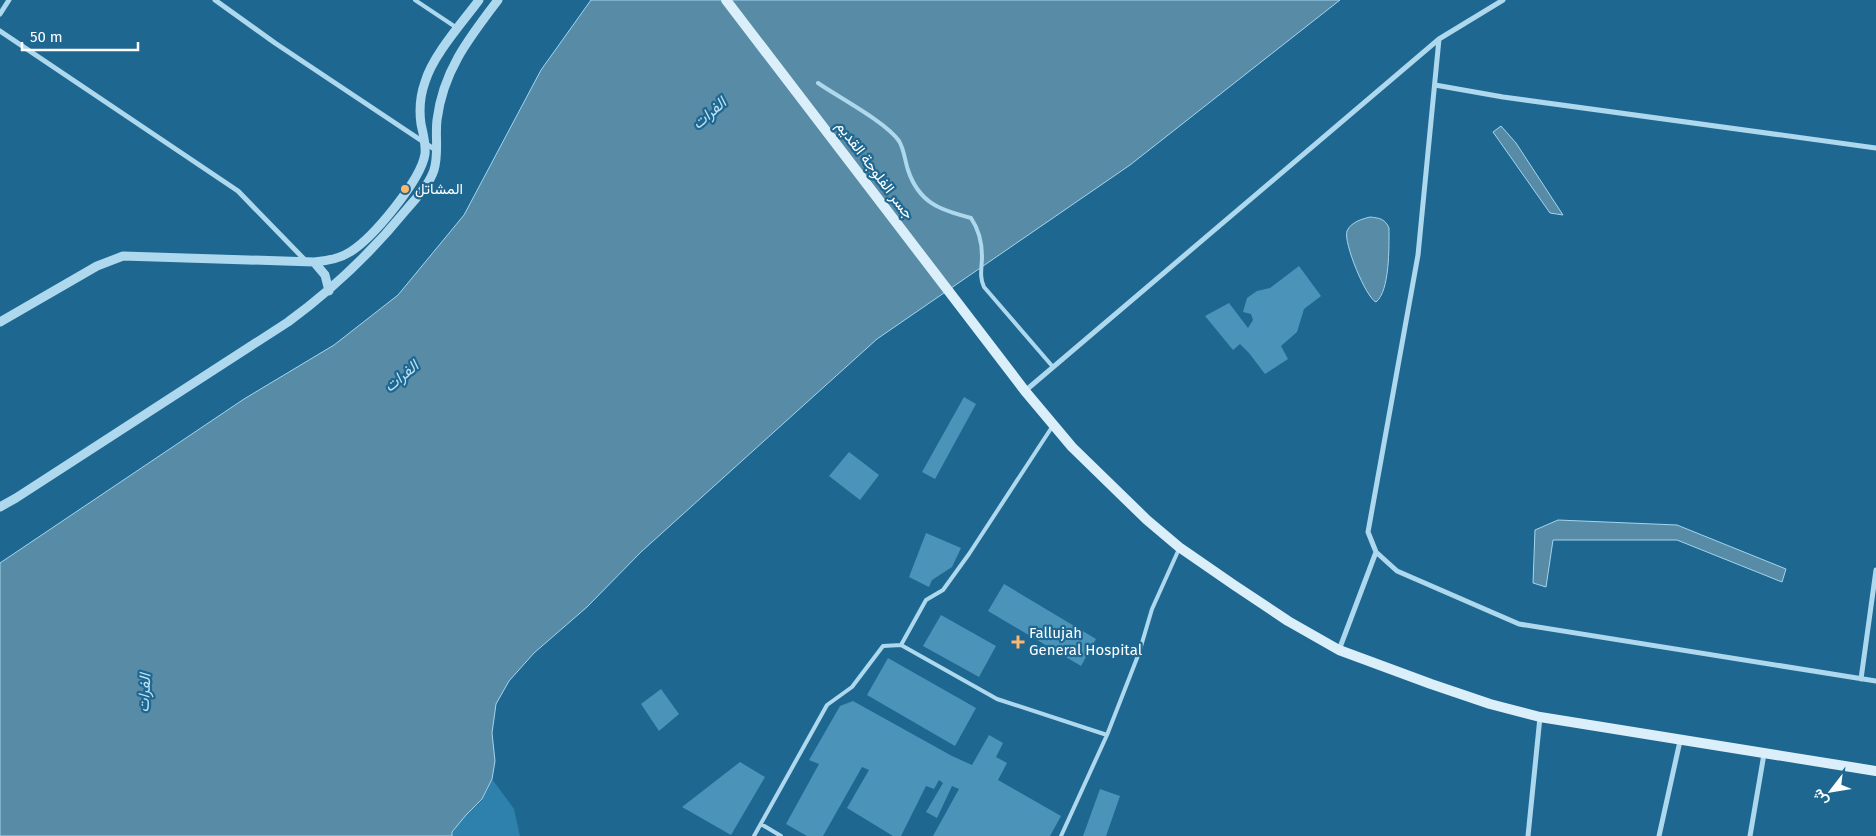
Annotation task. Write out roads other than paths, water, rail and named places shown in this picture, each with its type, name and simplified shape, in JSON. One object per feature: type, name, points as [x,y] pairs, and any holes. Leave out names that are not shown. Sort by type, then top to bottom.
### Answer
[{"type":"main road","name":"جسر الفلوجة القديم","points":[[726,0],[999,358],[1072,447],[1134,507],[1180,547],[1288,621],[1339,650],[1439,687],[1540,717],[1876,771]]},
{"type":"street","points":[[0,14],[9,0]]},
{"type":"street","points":[[215,0],[274,44],[437,151]]},
{"type":"street","points":[[0,322],[97,266],[123,256],[309,261],[333,260],[351,252],[379,226],[397,204],[421,168],[425,143],[420,112],[425,82],[434,63],[479,0]]},
{"type":"street","points":[[0,507],[288,322],[329,291],[355,268],[425,188],[434,169],[437,151],[437,122],[440,101],[446,82],[462,48],[498,0]]},
{"type":"street","points":[[1025,391],[1439,39],[1503,0]]},
{"type":"street","points":[[0,30],[238,191],[309,261],[326,275],[329,291]]},
{"type":"street","points":[[1439,39],[1418,255],[1368,532],[1376,552],[1398,570],[1520,624],[1876,681]]},
{"type":"street","points":[[1435,85],[1503,97],[1876,148]]},
{"type":"street","points":[[1339,650],[1376,552]]},
{"type":"street","points":[[1860,679],[1876,570]]},
{"type":"street","points":[[1528,836],[1540,717]]},
{"type":"street","points":[[1659,836],[1680,741]]},
{"type":"street","points":[[1750,836],[1764,754]]},
{"type":"lane","points":[[416,0],[458,29]]},
{"type":"lane","points":[[818,83],[878,122],[899,141],[912,182],[922,196],[944,211],[971,218],[979,230],[982,256],[980,278],[984,287],[1053,367]]},
{"type":"lane","points":[[901,645],[926,600],[943,590],[1054,425]]},
{"type":"lane","points":[[1061,836],[1107,735],[1139,653],[1152,610],[1180,547]]},
{"type":"lane","points":[[754,836],[827,705],[852,687],[883,646],[901,645],[997,699],[1107,735]]},
{"type":"lane","points":[[761,824],[781,836]]},
{"type":"water","name":"الفرات","points":[[591,0],[1340,0],[1130,165],[877,339],[641,552],[587,607],[534,653],[509,681],[496,704],[492,733],[495,761],[492,779],[482,799],[452,832],[452,836],[0,836],[0,563],[244,399],[334,345],[398,295],[464,215],[541,70]]},
{"type":"water","points":[[1501,126],[1516,143],[1563,215],[1550,213],[1493,132]]},
{"type":"water","points":[[1370,217],[1382,220],[1389,228],[1389,256],[1386,278],[1381,296],[1376,302],[1361,281],[1348,246],[1347,237],[1347,231],[1351,225]]},
{"type":"water","points":[[1558,520],[1677,525],[1786,569],[1782,582],[1677,540],[1553,540],[1546,587],[1533,583],[1535,530]]},
{"type":"place","name":"المشاتل","points":[[405,189]]},
{"type":"place","name":"Fallujah General Hospital","points":[[1018,642]]}]
